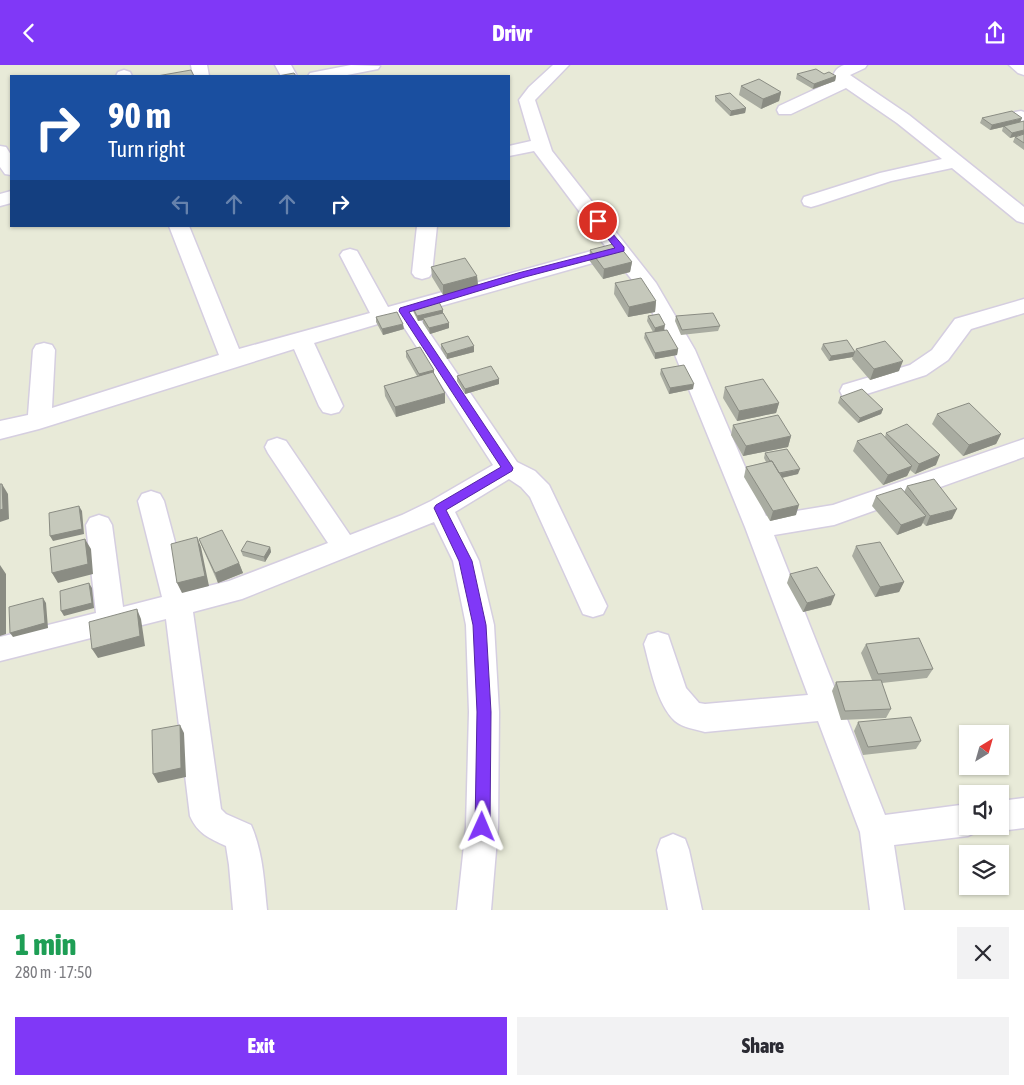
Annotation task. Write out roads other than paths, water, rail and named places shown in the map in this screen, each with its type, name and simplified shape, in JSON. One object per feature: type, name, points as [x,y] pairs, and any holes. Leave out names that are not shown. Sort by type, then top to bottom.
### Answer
[{"type":"street","points":[[561,65],[552,76],[532,91],[527,100],[543,152],[649,288],[684,350],[758,527],[876,832],[887,910]]},
{"type":"street","points":[[785,110],[839,76],[843,71],[859,65]]},
{"type":"street","points":[[1017,65],[1024,70]]},
{"type":"street","points":[[324,75],[373,69]]},
{"type":"street","points":[[839,76],[902,119],[1024,217]]},
{"type":"street","points":[[510,151],[540,144]]},
{"type":"street","points":[[0,151],[10,167]]},
{"type":"street","points":[[811,201],[886,177],[955,162]]},
{"type":"street","points":[[179,227],[232,359]]},
{"type":"street","points":[[422,273],[427,227]]},
{"type":"street","points":[[0,430],[39,421],[232,359],[522,275],[620,249]]},
{"type":"street","points":[[350,255],[508,468],[520,472],[540,493],[593,606]]},
{"type":"street","points":[[851,391],[918,370],[940,355],[963,324],[1024,307]]},
{"type":"street","points":[[301,339],[331,406]]},
{"type":"street","points":[[39,421],[44,350]]},
{"type":"street","points":[[277,447],[345,548]]},
{"type":"street","points":[[758,527],[834,515],[1024,448]]},
{"type":"street","points":[[0,649],[232,591],[345,548],[440,508],[508,468]]},
{"type":"street","points":[[152,501],[178,605],[206,816],[215,825],[240,836],[246,865],[250,910]]},
{"type":"street","points":[[440,508],[466,561],[480,625],[484,712],[482,827],[474,910]]},
{"type":"street","points":[[99,525],[111,621]]},
{"type":"street","points":[[658,643],[677,700],[685,711],[694,716],[705,717],[828,707]]},
{"type":"street","points":[[1009,815],[1024,813]]},
{"type":"street","points":[[876,832],[959,821]]},
{"type":"street","points":[[673,849],[685,910]]}]
